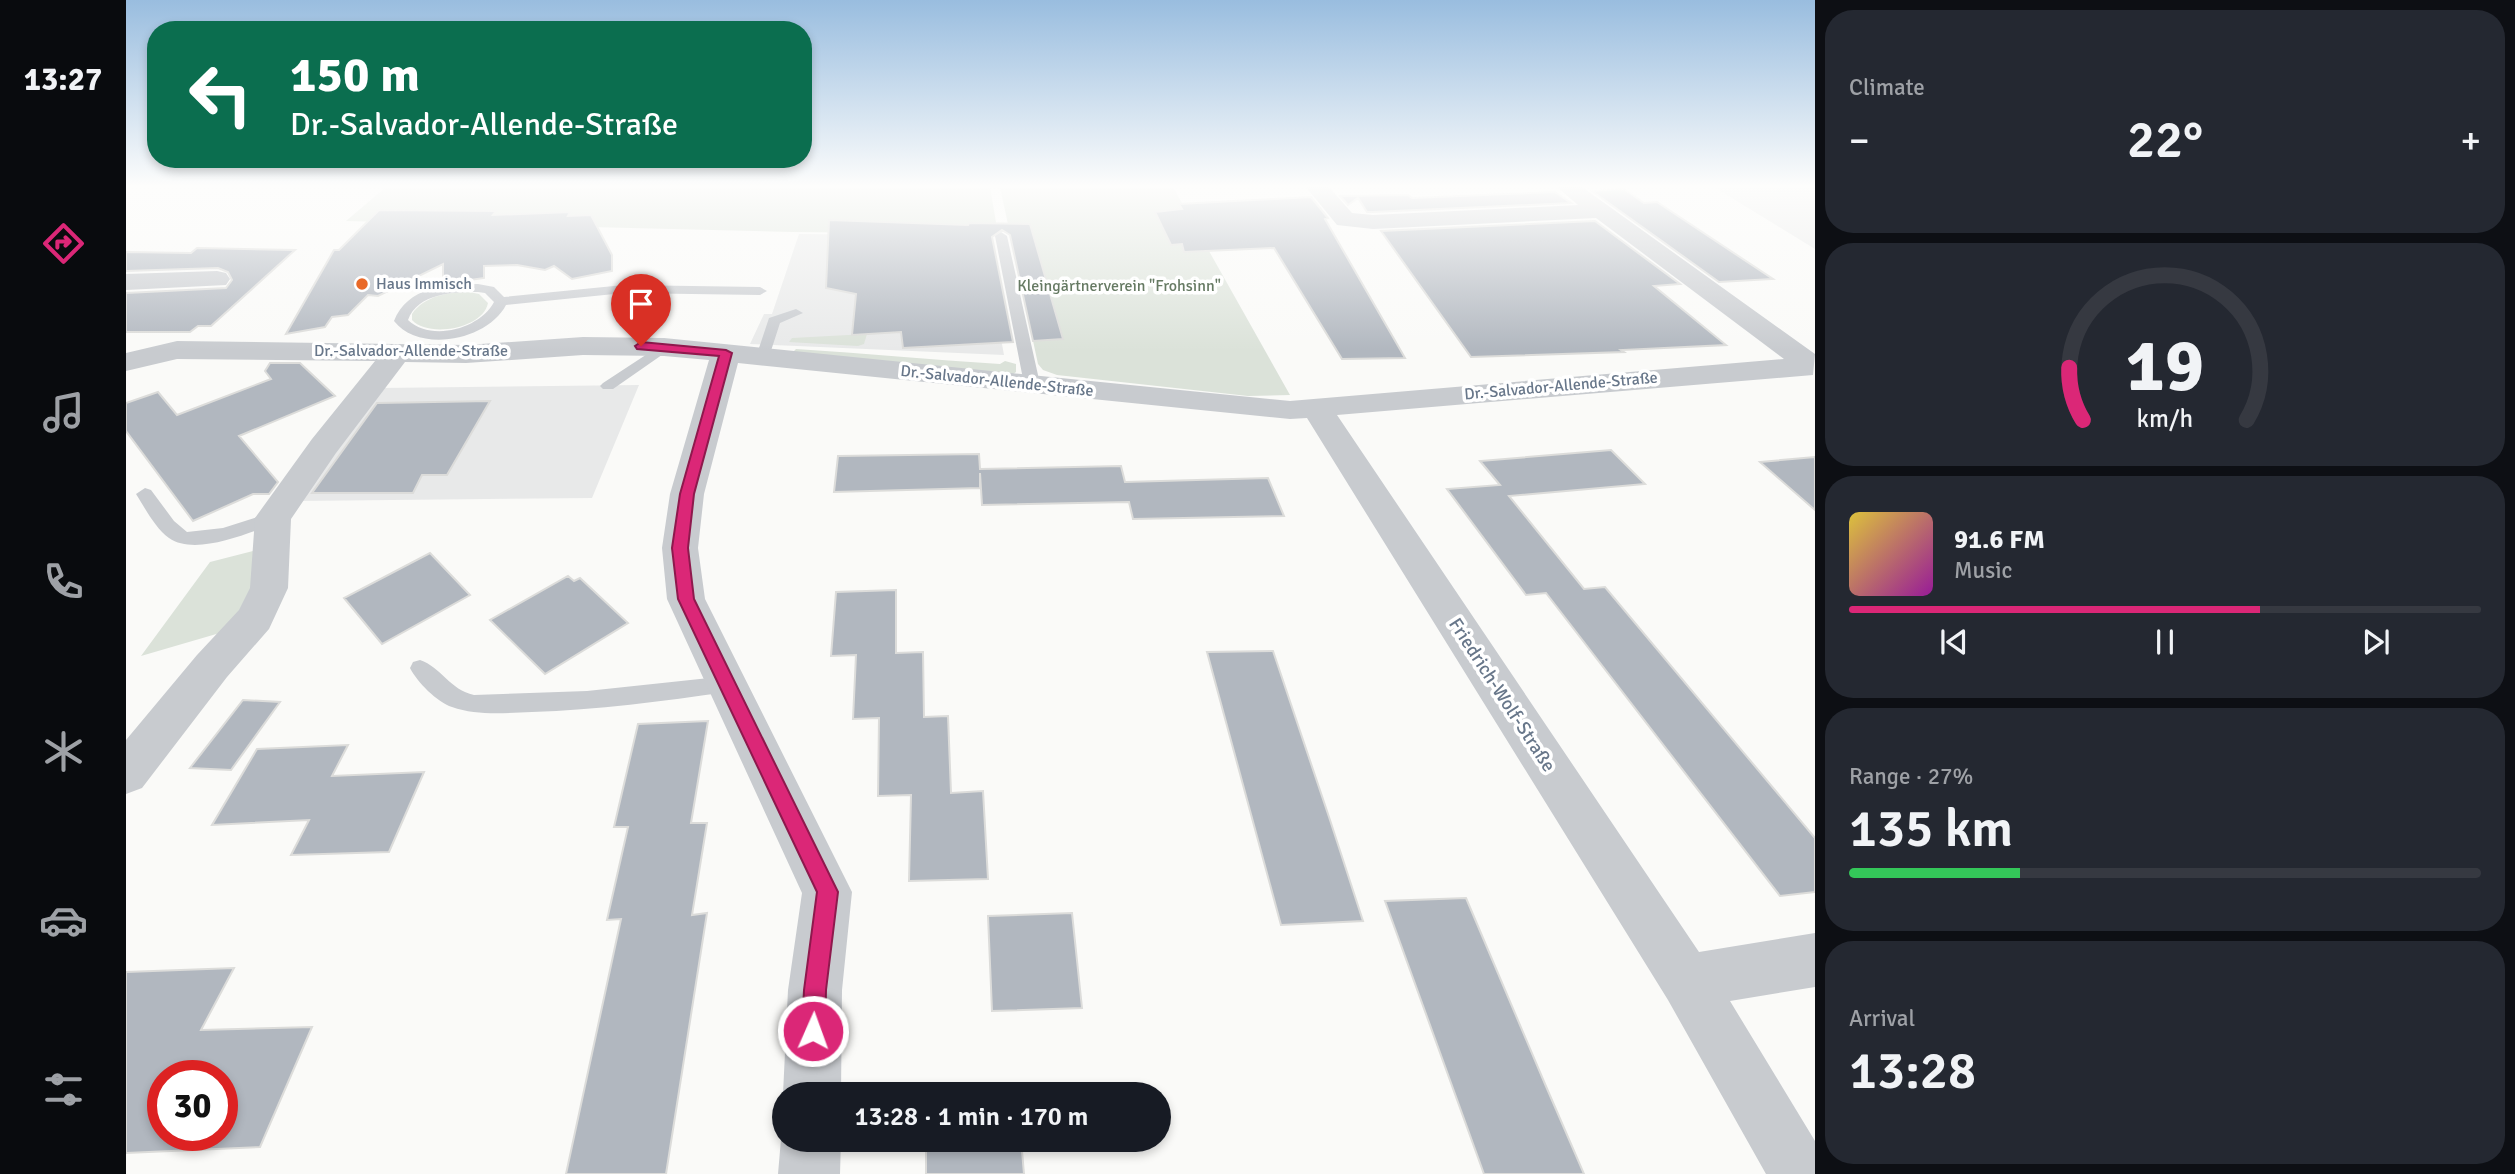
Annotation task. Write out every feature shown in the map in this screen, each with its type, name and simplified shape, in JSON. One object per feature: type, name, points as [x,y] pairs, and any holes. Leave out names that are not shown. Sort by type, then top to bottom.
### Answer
[{"type":"street","points":[[1643,242],[1814,365]]},
{"type":"street","points":[[126,282],[217,279]]},
{"type":"street","points":[[126,282],[136,287],[126,300]]},
{"type":"street","points":[[126,774],[212,666],[255,619],[269,588],[273,518],[317,455],[405,343]]},
{"type":"street","name":"Dr.-Salvador-Allende-Straße","points":[[126,362],[177,351],[215,349],[405,343],[466,354],[618,345],[664,347],[1290,410],[1814,365]]},
{"type":"street","points":[[744,355],[687,494],[680,548],[686,599],[827,892],[815,990],[812,1082]]},
{"type":"street","name":"Friedrich-Wolf-Straße","points":[[1317,408],[1687,981],[1800,1174]]},
{"type":"street","points":[[1687,981],[1815,960]]},
{"type":"street","points":[[809,1174],[810,1152]]},
{"type":"lane","points":[[1002,242],[1032,384]]},
{"type":"lane","points":[[501,301],[499,309],[491,317],[463,331],[405,343],[402,314],[419,299],[456,288],[489,290],[501,301],[624,289],[760,291]]},
{"type":"lane","points":[[744,355],[774,321],[796,313]]},
{"type":"lane","points":[[608,386],[664,347]]},
{"type":"lane","points":[[145,494],[176,534],[184,538],[201,538],[229,532],[273,518]]},
{"type":"lane","points":[[420,668],[458,701],[486,706],[728,684]]},
{"type":"shaded area","points":[[796,242],[983,242],[1004,355],[750,344],[764,314],[772,314]]},
{"type":"shaded area","points":[[1803,242],[1815,242],[1815,249]]},
{"type":"shaded area","points":[[639,385],[592,498],[297,501],[380,388]]},
{"type":"green space","name":"Kleingärtnerverein \"Frohsinn\"","points":[[1012,242],[1204,242],[1290,395],[1248,396],[1057,375],[1043,370],[1038,364]]},
{"type":"green space","points":[[445,294],[479,294],[488,303],[484,312],[466,325],[430,329],[412,320],[412,314],[417,308],[430,299]]},
{"type":"green space","points":[[867,334],[864,344],[858,346],[789,342],[792,338]]},
{"type":"green space","points":[[796,349],[1000,364],[1005,361],[1016,364],[1016,372],[1012,375],[792,353]]},
{"type":"green space","points":[[253,551],[257,579],[230,630],[141,656],[210,562]]},
{"type":"building","name":"Haus Immisch","points":[[347,242],[605,242],[612,255],[612,271],[572,279],[554,266],[545,270],[517,265],[484,266],[484,278],[443,284],[443,264],[378,296],[368,295],[348,315],[332,317],[325,327],[286,334],[334,250],[339,250]]},
{"type":"building","points":[[828,242],[993,242],[1013,342],[903,348],[901,332],[852,335],[856,294],[826,288]]},
{"type":"building","points":[[1011,242],[1035,242],[1063,339],[1033,341]]},
{"type":"building","points":[[1169,242],[1338,242],[1405,358],[1342,359],[1274,248],[1184,252],[1182,244],[1171,245]]},
{"type":"building","points":[[1389,242],[1623,242],[1680,284],[1654,286],[1726,345],[1621,350],[1624,352],[1471,357]]},
{"type":"building","points":[[1663,242],[1717,242],[1773,279],[1719,282]]},
{"type":"building","points":[[197,248],[295,250],[211,326],[198,326],[190,332],[126,332],[126,293],[226,288],[232,280],[228,272],[218,268],[126,271],[126,252],[191,253]]},
{"type":"building","points":[[270,363],[300,363],[335,396],[239,436],[278,482],[269,494],[253,494],[193,521],[126,431],[126,403],[158,392],[177,415],[271,379],[265,371]]},
{"type":"building","points":[[490,401],[447,475],[422,475],[413,493],[312,493],[377,403]]},
{"type":"building","points":[[1611,450],[1645,484],[1509,496],[1584,589],[1605,587],[1815,838],[1815,892],[1780,896],[1546,593],[1526,595],[1447,489],[1500,485],[1480,461]]},
{"type":"building","points":[[979,454],[980,469],[1121,466],[1125,482],[1268,478],[1284,516],[1133,519],[1129,502],[982,505],[980,473],[980,488],[834,492],[838,456]]},
{"type":"building","points":[[1815,457],[1815,510],[1760,462]]},
{"type":"building","points":[[430,553],[470,595],[382,644],[344,598]]},
{"type":"building","points":[[568,576],[574,581],[580,578],[628,623],[545,674],[490,620]]},
{"type":"building","points":[[896,590],[896,653],[923,652],[924,717],[948,716],[951,793],[983,791],[988,879],[909,881],[911,795],[878,796],[879,718],[853,719],[856,655],[831,656],[836,592]]},
{"type":"building","points":[[1273,651],[1363,921],[1281,925],[1207,652]]},
{"type":"building","points":[[243,700],[280,702],[231,770],[190,768]]},
{"type":"building","points":[[708,721],[691,823],[707,823],[692,915],[707,913],[666,1174],[566,1174],[621,919],[607,920],[628,827],[614,827],[638,724]]},
{"type":"building","points":[[348,745],[332,776],[424,772],[389,852],[291,855],[309,820],[212,825],[257,749]]},
{"type":"building","points":[[1466,898],[1584,1174],[1484,1174],[1385,901]]},
{"type":"building","points":[[1072,913],[1082,1008],[992,1011],[988,916]]},
{"type":"building","points":[[234,968],[201,1030],[312,1027],[260,1147],[238,1148],[238,1060],[147,1060],[147,1151],[171,1151],[126,1153],[126,972]]},
{"type":"building","points":[[926,1152],[1022,1152],[1024,1174],[926,1174]]},
{"type":"place","name":"Haus Immisch","points":[[362,284]]},
{"type":"route","points":[[641,346],[726,353],[687,494],[680,548],[686,599],[827,892],[815,990],[813,1031]]}]
